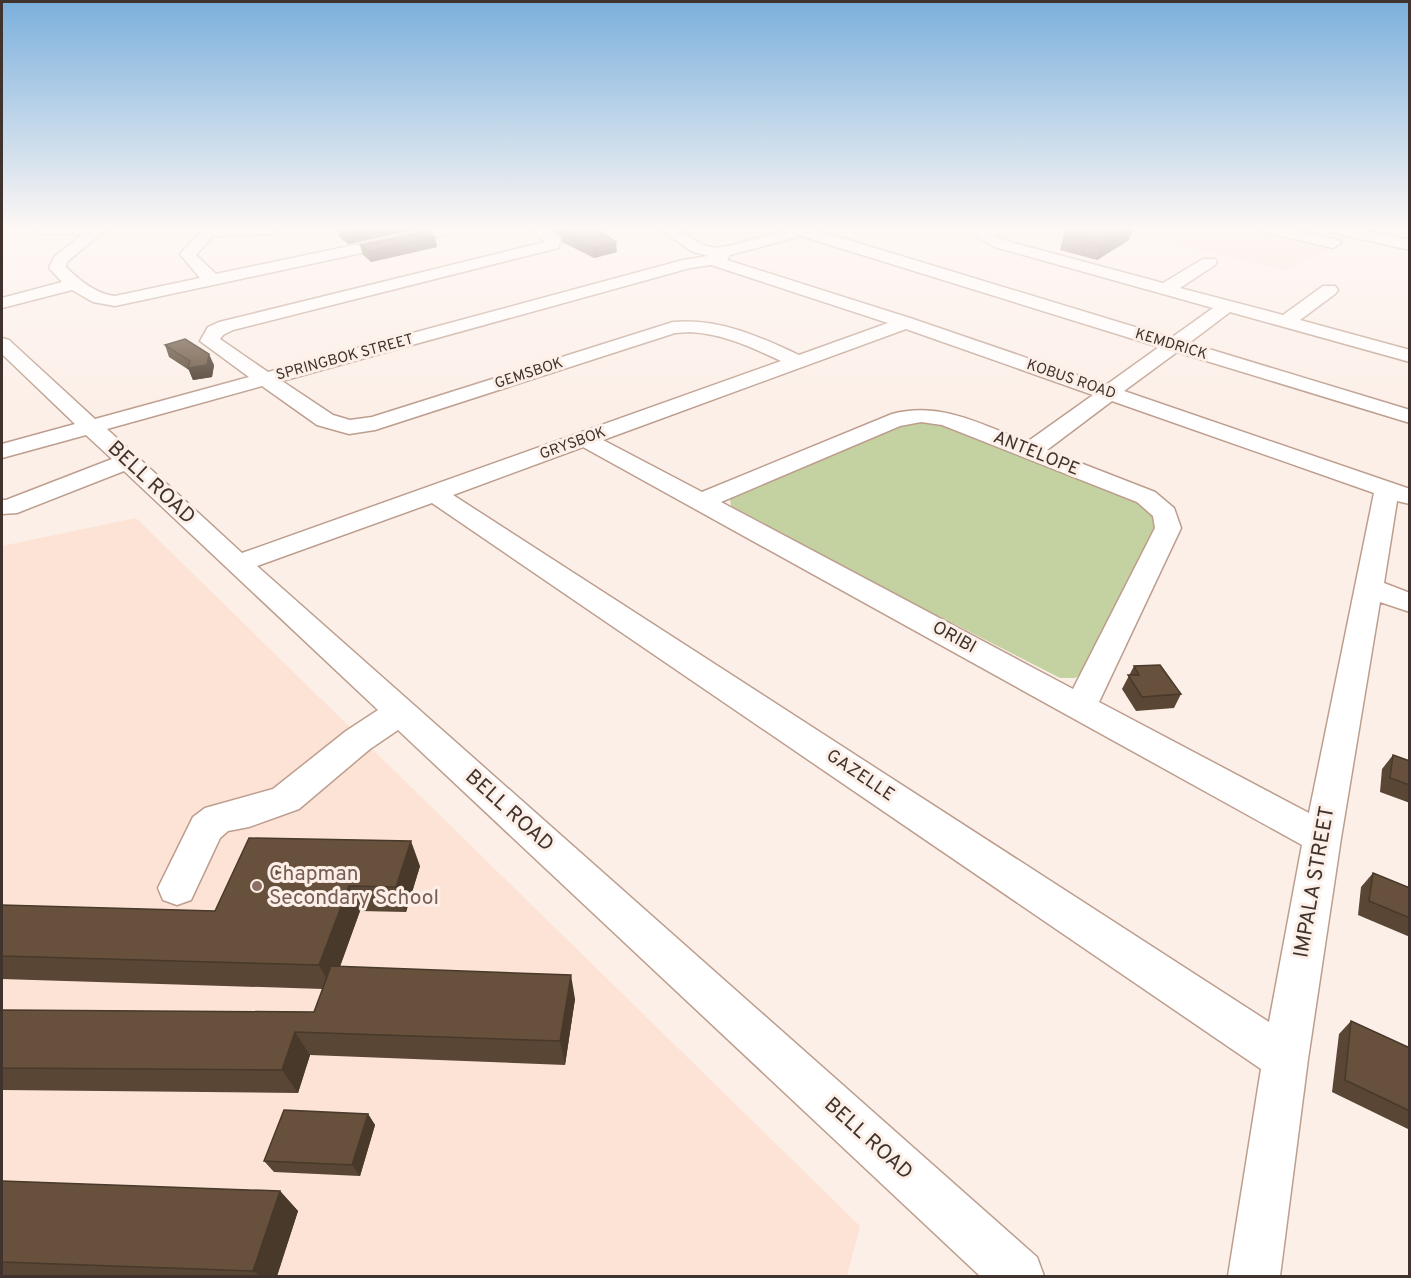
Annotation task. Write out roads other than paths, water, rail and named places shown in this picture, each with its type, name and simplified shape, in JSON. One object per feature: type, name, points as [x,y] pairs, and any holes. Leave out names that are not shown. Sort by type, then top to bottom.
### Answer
[{"type":"street","points":[[2,303],[57,289]]},
{"type":"street","points":[[83,289],[104,300],[127,300],[178,289]]},
{"type":"street","name":"GEMSBOK","points":[[376,289],[226,326],[212,334],[210,341],[325,420],[341,426],[355,427],[375,423],[673,328],[704,325],[723,329],[798,362]]},
{"type":"street","name":"SPRINGBOK STREET","points":[[2,451],[596,289]]},
{"type":"street","name":"KOBUS ROAD","points":[[807,289],[1398,493]]},
{"type":"street","name":"KEMDRICK","points":[[991,289],[1410,417]]},
{"type":"street","points":[[1180,289],[1227,306],[1292,318],[1329,290]]},
{"type":"street","points":[[1183,289],[1292,318],[1410,356]]},
{"type":"street","points":[[1030,451],[1227,306]]},
{"type":"street","name":"GRYSBOK","points":[[238,564],[906,323]]},
{"type":"street","name":"BELL ROAD","points":[[6,354],[92,427],[238,564],[1018,1276]]},
{"type":"street","name":"ANTELOPE","points":[[703,501],[909,415],[932,415],[950,420],[1146,497],[1161,508],[1167,518],[1168,528],[1080,707]]},
{"type":"street","name":"ORIBI","points":[[586,440],[703,501],[1322,838]]},
{"type":"street","points":[[2,507],[8,508],[128,461]]},
{"type":"street","name":"GAZELLE","points":[[434,493],[1285,1059]]},
{"type":"street","name":"IMPALA STREET","points":[[1254,1276],[1285,1059],[1322,838],[1368,587],[1398,493]]},
{"type":"street","points":[[1368,587],[1410,603]]},
{"type":"street","points":[[177,888],[206,828],[213,820],[286,800],[358,740],[400,712]]},
{"type":"place","name":"Chapman Secondary School","points":[[257,886]]}]
